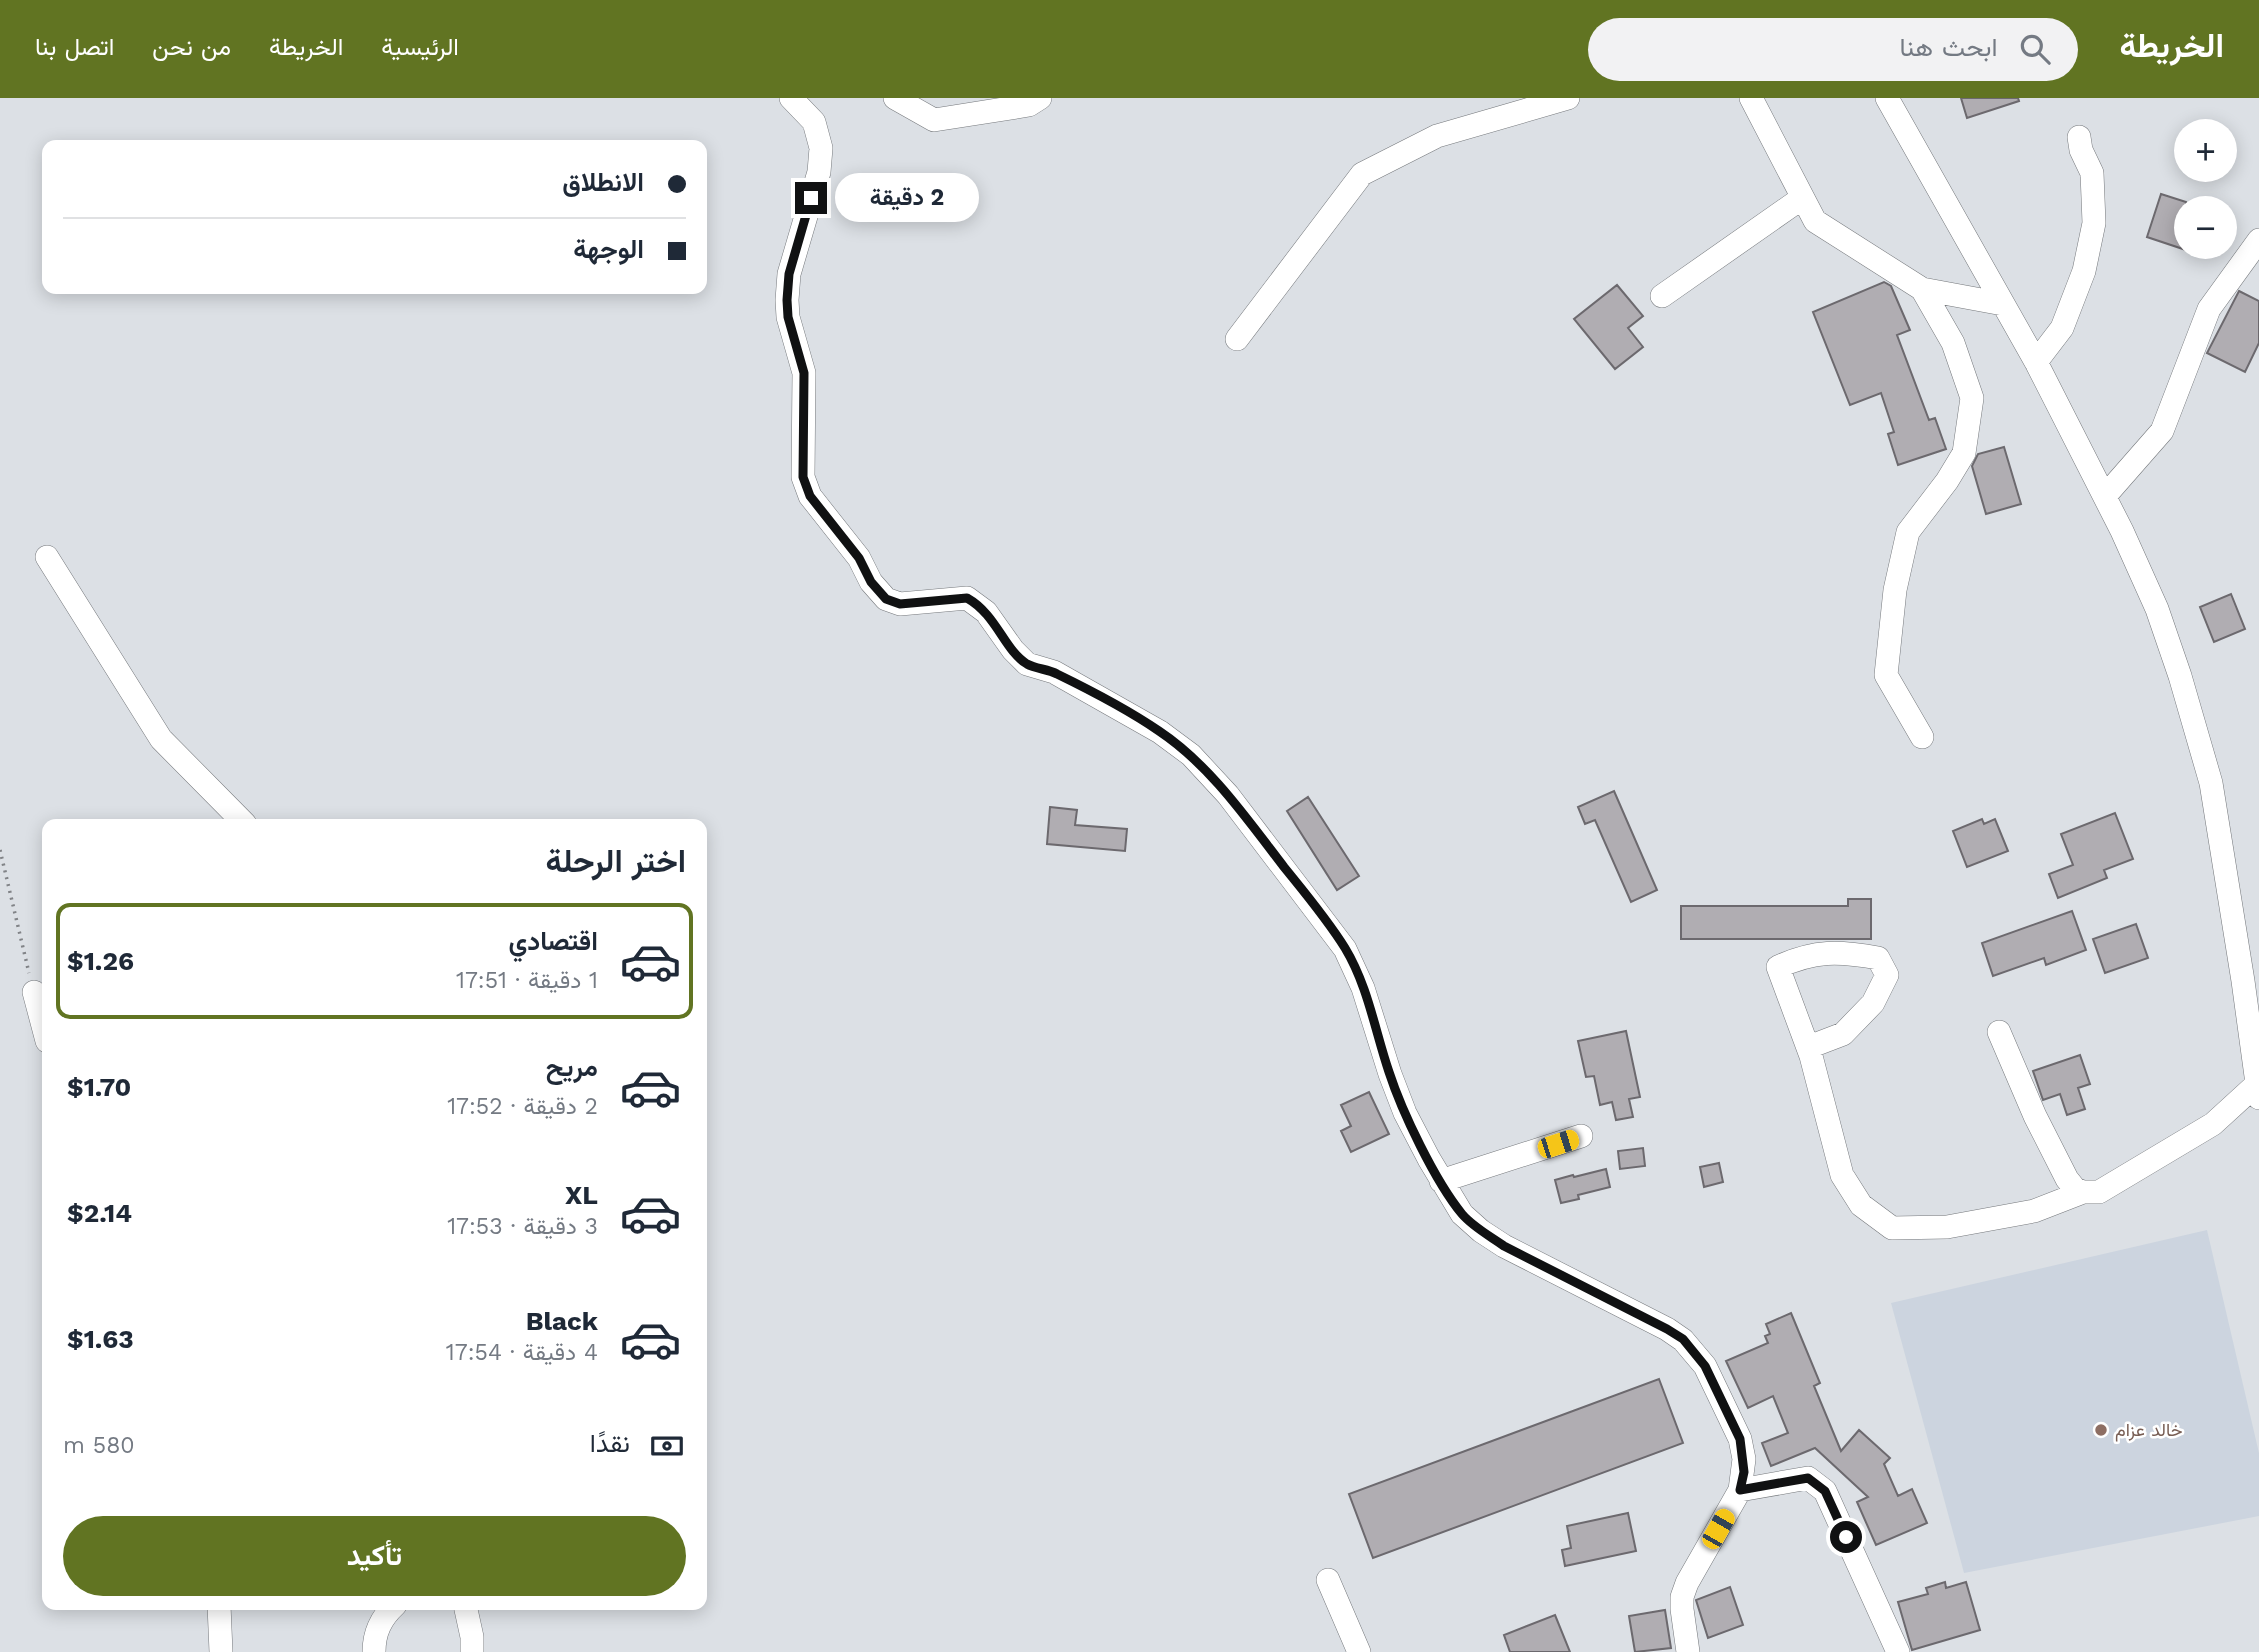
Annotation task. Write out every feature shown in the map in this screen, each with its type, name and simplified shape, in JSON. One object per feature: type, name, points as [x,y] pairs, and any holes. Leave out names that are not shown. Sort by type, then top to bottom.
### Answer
[{"type":"street","points":[[791,98],[814,122],[821,148],[819,172],[789,274],[787,300],[788,317],[804,373],[803,477],[810,496],[859,558],[871,582],[886,599],[900,604],[967,598],[986,612],[1013,650],[1027,664],[1054,672],[1160,732],[1191,755],[1228,795],[1345,949],[1363,988],[1405,1113],[1462,1214],[1504,1246],[1667,1329],[1683,1339],[1696,1353],[1740,1439],[1744,1472],[1740,1490],[1686,1583],[1682,1609],[1688,1652]]},
{"type":"street","points":[[895,98],[934,120],[1029,105],[1040,98]]},
{"type":"street","points":[[1237,339],[1362,174],[1437,136],[1569,98]]},
{"type":"street","points":[[1751,98],[1815,221],[1922,289],[2003,304]]},
{"type":"street","points":[[1811,1056],[1778,967],[1799,957],[1842,952],[1878,958],[1887,975],[1873,1003],[1843,1034],[1809,1047],[1842,1175],[1861,1205],[1892,1228],[1947,1227],[2034,1211],[2083,1192],[2099,1192],[2213,1125],[2258,1088],[2211,783],[2180,676],[2157,609],[2105,496],[2036,362],[1887,98]]},
{"type":"street","points":[[2036,362],[2062,328],[2084,271],[2094,223],[2092,173],[2081,150],[2079,136]]},
{"type":"street","points":[[1662,296],[1802,198]]},
{"type":"street","points":[[2105,496],[2162,431],[2208,309],[2259,240]]},
{"type":"street","points":[[1922,289],[1953,343],[1972,398],[1964,453],[1947,481],[1908,531],[1895,590],[1886,675],[1922,737]]},
{"type":"street","points":[[47,557],[161,739],[240,819]]},
{"type":"street","points":[[33,992],[42,1024]]},
{"type":"street","points":[[1999,1032],[2035,1116],[2067,1179],[2083,1192]]},
{"type":"street","points":[[1441,1181],[1581,1136]]},
{"type":"street","points":[[1740,1490],[1808,1478],[1825,1491],[1898,1652]]},
{"type":"street","points":[[1328,1580],[1359,1652]]},
{"type":"street","points":[[219,1610],[221,1652]]},
{"type":"street","points":[[374,1652],[374,1641],[382,1617],[390,1610]]},
{"type":"street","points":[[467,1610],[472,1652]]},
{"type":"path","points":[[0,850],[33,992]]},
{"type":"shaded area","points":[[2207,1230],[2259,1453],[2259,1516],[1964,1573],[1891,1303]]},
{"type":"building","points":[[1961,98],[2018,98],[2019,101],[1967,118]]},
{"type":"building","points":[[2161,194],[2174,198],[2174,246],[2147,237]]},
{"type":"building","points":[[1884,282],[1891,286],[1910,330],[1897,335],[1929,420],[1935,418],[1946,449],[1898,465],[1888,434],[1894,432],[1881,393],[1850,405],[1813,312]]},
{"type":"building","points":[[1617,285],[1643,316],[1628,328],[1643,347],[1615,369],[1574,319]]},
{"type":"building","points":[[2239,291],[2259,301],[2259,343],[2245,372],[2207,353]]},
{"type":"building","points":[[2004,447],[2021,504],[1986,514],[1972,466],[1978,454]]},
{"type":"building","points":[[2231,594],[2245,629],[2214,642],[2200,607]]},
{"type":"building","points":[[1614,791],[1657,890],[1631,902],[1595,820],[1585,824],[1578,807]]},
{"type":"building","points":[[1308,797],[1359,876],[1337,890],[1287,811]]},
{"type":"building","points":[[1050,807],[1077,810],[1075,825],[1127,829],[1125,851],[1047,844]]},
{"type":"building","points":[[2115,813],[2133,859],[2104,870],[2107,878],[2058,898],[2049,874],[2073,865],[2061,834]]},
{"type":"building","points":[[1982,819],[1984,824],[1995,819],[2008,851],[1967,867],[1953,831]]},
{"type":"building","points":[[1848,899],[1871,899],[1871,939],[1681,939],[1681,906],[1848,906]]},
{"type":"building","points":[[2072,911],[2086,950],[2046,965],[2044,958],[1993,976],[1982,943]]},
{"type":"building","points":[[2136,924],[2148,958],[2105,973],[2093,939]]},
{"type":"building","points":[[1626,1031],[1640,1097],[1629,1099],[1633,1117],[1616,1120],[1612,1102],[1600,1105],[1594,1076],[1586,1077],[1578,1041]]},
{"type":"building","points":[[2080,1055],[2090,1084],[2078,1088],[2085,1109],[2067,1115],[2060,1094],[2043,1100],[2033,1071]]},
{"type":"building","points":[[1369,1092],[1389,1134],[1351,1152],[1341,1131],[1351,1126],[1341,1105]]},
{"type":"building","points":[[1643,1148],[1645,1166],[1620,1169],[1618,1151]]},
{"type":"building","points":[[1719,1163],[1723,1182],[1704,1187],[1700,1167]]},
{"type":"building","points":[[1606,1169],[1610,1187],[1578,1195],[1579,1199],[1561,1203],[1555,1180]]},
{"type":"building","points":[[1791,1313],[1820,1383],[1814,1386],[1841,1451],[1859,1430],[1890,1458],[1884,1464],[1898,1496],[1912,1489],[1927,1523],[1876,1545],[1857,1502],[1868,1497],[1815,1448],[1771,1466],[1762,1443],[1788,1433],[1773,1396],[1748,1408],[1726,1361],[1768,1343],[1765,1336],[1770,1334],[1766,1324]]},
{"type":"building","points":[[1659,1379],[1683,1443],[1373,1558],[1349,1494]]},
{"type":"building","points":[[1628,1513],[1636,1551],[1565,1566],[1562,1550],[1571,1548],[1567,1526]]},
{"type":"building","points":[[1945,1582],[1946,1588],[1966,1582],[1980,1630],[1912,1650],[1898,1602],[1928,1594],[1926,1588]]},
{"type":"building","points":[[1730,1587],[1743,1625],[1708,1638],[1696,1600]]},
{"type":"building","points":[[1665,1610],[1671,1648],[1635,1652],[1629,1616]]},
{"type":"building","points":[[1555,1615],[1570,1652],[1510,1652],[1504,1635]]},
{"type":"place","name":"خالد عزام","points":[[2101,1430]]},
{"type":"route","points":[[811,198],[789,274],[787,300],[788,317],[804,373],[803,477],[810,496],[859,558],[871,582],[886,599],[900,604],[967,598],[986,612],[1013,650],[1027,664],[1054,672],[1127,712],[1191,755],[1228,795],[1345,949],[1363,988],[1405,1113],[1462,1214],[1504,1246],[1683,1339],[1705,1366],[1740,1439],[1744,1472],[1740,1490],[1808,1478],[1825,1491],[1846,1537]]}]
